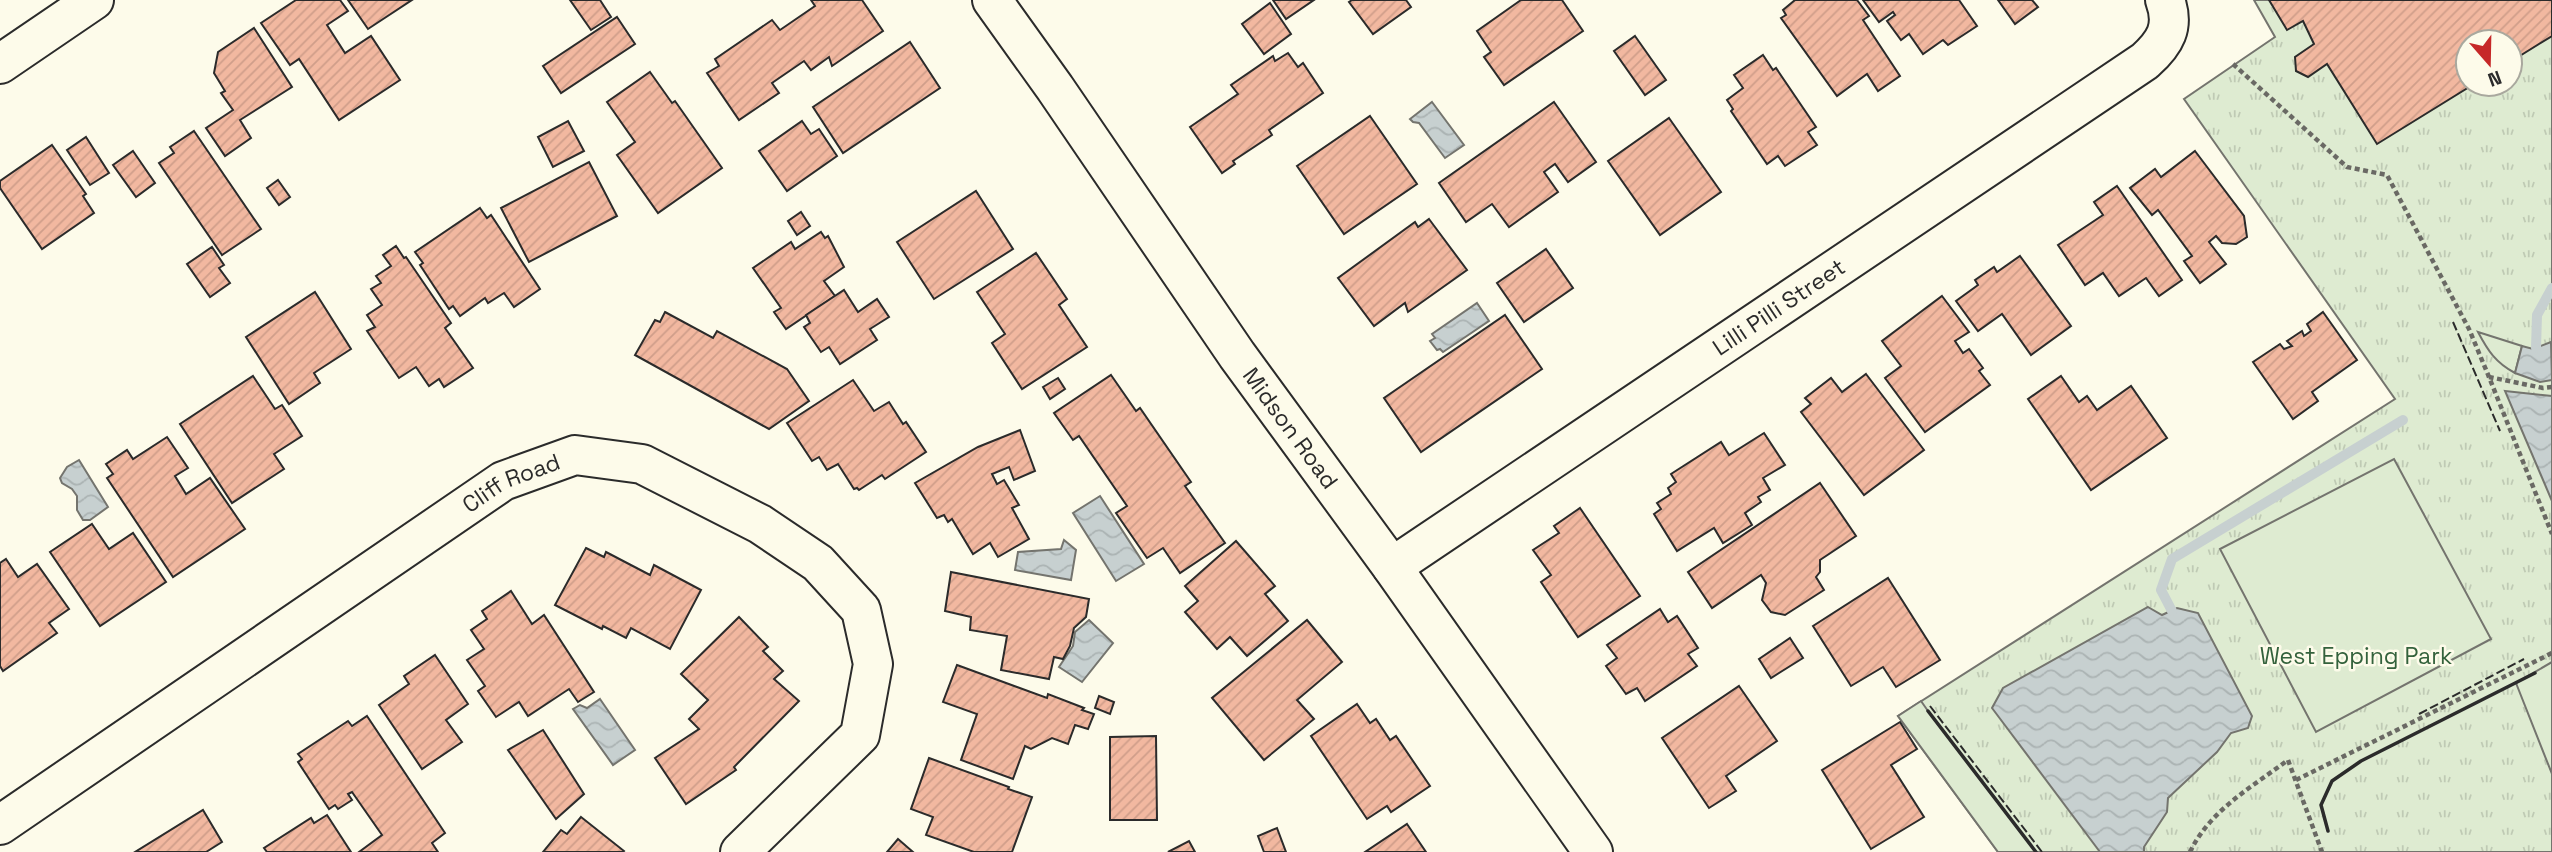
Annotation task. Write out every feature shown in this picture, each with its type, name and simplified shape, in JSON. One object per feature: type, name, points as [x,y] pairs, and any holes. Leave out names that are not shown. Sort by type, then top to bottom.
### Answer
[{"type":"street","points":[[0,64],[94,0]]},
{"type":"street","name":"Midson Road","points":[[992,0],[1229,344],[1392,567],[1593,852]]},
{"type":"street","name":"Lilli Pilli Street","points":[[1392,567],[2145,61],[2162,45],[2169,26],[2169,10],[2165,0]]},
{"type":"street","name":"Cliff Road","points":[[0,825],[503,481],[575,454],[642,464],[760,524],[818,563],[861,610],[873,664],[859,735],[740,852]]},
{"type":"path","points":[[2233,64],[2347,167],[2387,175],[2469,329],[2552,534]]},
{"type":"path","points":[[2489,377],[2543,388],[2552,387]]},
{"type":"path","points":[[2296,780],[2552,653]]},
{"type":"path","points":[[2190,852],[2218,811],[2288,760],[2322,852]]},
{"type":"green space","name":"West Epping Park","points":[[2254,0],[2552,0],[2552,852],[1998,852],[1898,716],[2395,399],[2184,99],[2275,37]]},
{"type":"green space","points":[[2478,332],[2522,346],[2515,373],[2493,356]]},
{"type":"green space","points":[[2394,459],[2491,639],[2316,732],[2220,549]]},
{"type":"green space","points":[[2552,662],[2552,774],[2516,683]]},
{"type":"green space","points":[[1921,701],[2036,852],[1998,852],[1898,716]]},
{"type":"water","points":[[1432,102],[1464,145],[1445,158],[1419,123],[1410,119]]},
{"type":"water","points":[[1477,303],[1489,321],[1443,352],[1437,350],[1430,341],[1435,338],[1432,334]]},
{"type":"water","points":[[2551,342],[2552,380],[2540,382],[2515,373],[2522,346],[2533,349]]},
{"type":"water","points":[[2505,391],[2552,396],[2552,501]]},
{"type":"water","points":[[79,460],[108,507],[90,520],[83,520],[77,510],[77,496],[60,478],[67,467]]},
{"type":"water","points":[[1100,496],[1144,564],[1116,581],[1073,513]]},
{"type":"water","points":[[1064,540],[1076,550],[1071,580],[1015,570],[1018,552],[1061,549]]},
{"type":"water","points":[[2148,607],[2162,615],[2177,608],[2198,613],[2252,716],[2248,728],[2231,733],[2217,752],[2168,798],[2167,812],[2144,847],[2144,852],[2100,852],[1992,708],[2003,688]]},
{"type":"water","points":[[1089,620],[1113,643],[1082,682],[1059,667],[1073,646],[1075,632]]},
{"type":"water","points":[[600,699],[635,750],[613,765],[573,709],[580,705],[587,708]]},
{"type":"building","points":[[296,0],[340,0],[348,11],[327,25],[345,53],[371,36],[400,80],[339,120],[299,59],[290,65],[261,23]]},
{"type":"building","points":[[348,0],[412,0],[368,29]]},
{"type":"building","points":[[570,0],[600,0],[611,17],[591,30]]},
{"type":"building","points":[[811,0],[862,0],[883,31],[832,66],[829,57],[811,70],[804,61],[772,83],[779,93],[739,120],[707,73],[719,66],[715,59],[772,20],[780,30],[815,6]]},
{"type":"building","points":[[1273,0],[1314,0],[1286,19]]},
{"type":"building","points":[[1406,0],[1411,7],[1373,34],[1349,2]]},
{"type":"building","points":[[1521,0],[1562,0],[1583,31],[1504,85],[1484,57],[1491,52],[1477,31]]},
{"type":"building","points":[[1795,0],[1857,0],[1869,16],[1863,20],[1900,76],[1878,91],[1867,74],[1837,96],[1781,18],[1786,15],[1783,10]]},
{"type":"building","points":[[1863,0],[1959,0],[1977,26],[1948,45],[1943,40],[1923,54],[1909,34],[1901,40],[1887,21],[1895,15],[1893,12],[1879,22]]},
{"type":"building","points":[[1998,0],[2032,0],[2038,7],[2015,24]]},
{"type":"building","points":[[2269,0],[2552,0],[2552,36],[2524,53],[2524,28],[2454,28],[2454,96],[2377,144],[2327,64],[2308,77],[2296,71],[2295,57],[2314,44],[2303,21],[2287,30]]},
{"type":"building","points":[[1270,3],[1291,34],[1264,54],[1242,24]]},
{"type":"building","points":[[617,17],[635,44],[561,93],[543,66]]},
{"type":"building","points":[[254,28],[292,87],[240,120],[251,138],[225,156],[206,128],[233,110],[221,93],[225,91],[214,73],[218,52]]},
{"type":"building","points":[[1635,36],[1666,80],[1645,95],[1614,51]]},
{"type":"building","points":[[910,42],[940,88],[843,153],[813,107]]},
{"type":"building","points":[[1288,53],[1298,67],[1303,63],[1323,93],[1269,130],[1272,135],[1233,161],[1235,164],[1222,173],[1190,127],[1238,94],[1231,85],[1273,56],[1275,61]]},
{"type":"building","points":[[1763,55],[1773,70],[1776,68],[1816,127],[1808,132],[1817,145],[1785,166],[1778,156],[1767,164],[1731,111],[1733,109],[1727,100],[1743,88],[1734,75]]},
{"type":"building","points":[[650,72],[672,103],[675,101],[722,168],[658,213],[617,155],[635,142],[607,102]]},
{"type":"building","points":[[1554,102],[1596,162],[1568,182],[1555,164],[1544,172],[1558,192],[1509,227],[1492,204],[1466,222],[1439,183]]},
{"type":"building","points":[[1370,116],[1417,184],[1344,234],[1297,166]]},
{"type":"building","points":[[1669,118],[1721,192],[1660,235],[1608,161]]},
{"type":"building","points":[[568,121],[584,151],[553,167],[538,137]]},
{"type":"building","points":[[802,121],[811,134],[819,129],[837,156],[787,191],[759,151]]},
{"type":"building","points":[[194,131],[261,229],[222,255],[159,163],[174,153],[170,147]]},
{"type":"building","points":[[86,137],[109,173],[90,185],[67,150]]},
{"type":"building","points":[[52,145],[86,194],[83,196],[94,213],[42,249],[0,188],[0,181]]},
{"type":"building","points":[[133,151],[155,183],[136,197],[113,165]]},
{"type":"building","points":[[2195,151],[2244,216],[2247,237],[2236,244],[2222,243],[2216,236],[2209,242],[2226,264],[2200,283],[2184,261],[2192,256],[2158,210],[2152,215],[2130,188],[2155,169],[2161,177]]},
{"type":"building","points":[[589,162],[617,216],[529,262],[501,208]]},
{"type":"building","points":[[278,180],[290,197],[279,205],[267,188]]},
{"type":"building","points":[[2117,186],[2182,280],[2159,296],[2146,278],[2119,296],[2103,273],[2085,285],[2058,245],[2103,215],[2094,202]]},
{"type":"building","points":[[976,191],[1013,249],[934,299],[897,242]]},
{"type":"building","points":[[480,208],[487,218],[491,215],[540,289],[514,307],[504,293],[488,303],[485,298],[460,316],[453,306],[449,309],[420,265],[423,263],[415,252]]},
{"type":"building","points":[[801,212],[810,226],[797,235],[788,221]]},
{"type":"building","points":[[1429,219],[1467,270],[1408,312],[1405,303],[1374,326],[1338,278],[1415,222],[1418,227]]},
{"type":"building","points":[[821,232],[825,238],[828,236],[844,267],[824,281],[835,296],[786,329],[774,312],[781,308],[753,268],[791,242],[795,249]]},
{"type":"building","points":[[396,246],[451,323],[445,328],[473,368],[444,387],[439,379],[429,386],[416,367],[399,378],[367,331],[375,327],[367,315],[382,305],[371,289],[381,283],[376,276],[391,266],[383,255]]},
{"type":"building","points":[[212,247],[224,265],[219,268],[230,283],[210,297],[187,264]]},
{"type":"building","points":[[1546,249],[1573,288],[1524,322],[1497,283]]},
{"type":"building","points":[[1036,253],[1067,299],[1059,305],[1087,347],[1022,389],[992,343],[1005,334],[977,292]]},
{"type":"building","points":[[2020,256],[2071,326],[2031,355],[2002,314],[1978,331],[1956,301],[1978,285],[1975,280],[1994,267],[1997,272]]},
{"type":"building","points":[[844,290],[858,312],[877,299],[889,317],[870,329],[877,340],[840,364],[829,347],[821,352],[804,327],[810,323],[806,315]]},
{"type":"building","points":[[315,292],[351,349],[314,373],[320,383],[289,404],[246,337]]},
{"type":"building","points":[[1942,296],[1969,332],[1955,341],[1963,353],[1969,349],[1983,368],[1979,371],[1990,385],[1925,432],[1885,378],[1901,366],[1882,341]]},
{"type":"building","points":[[665,312],[713,338],[717,331],[787,369],[809,401],[769,429],[635,355],[655,320],[660,322]]},
{"type":"building","points":[[2323,312],[2357,360],[2312,392],[2318,401],[2293,419],[2253,362],[2280,344],[2284,349],[2292,346],[2287,341],[2302,331],[2304,336],[2311,331],[2307,324]]},
{"type":"building","points":[[1505,315],[1542,369],[1421,452],[1384,398]]},
{"type":"building","points":[[1866,374],[1924,450],[1864,495],[1801,412],[1811,404],[1805,398],[1831,378],[1842,392]]},
{"type":"building","points":[[1111,375],[1136,411],[1140,408],[1191,482],[1185,486],[1225,543],[1180,573],[1163,548],[1147,558],[1116,513],[1127,506],[1079,436],[1073,440],[1054,413]]},
{"type":"building","points":[[253,376],[275,409],[282,405],[302,436],[274,454],[284,469],[232,503],[180,424]]},
{"type":"building","points":[[2061,376],[2079,402],[2087,396],[2097,410],[2131,386],[2167,438],[2091,490],[2028,399]]},
{"type":"building","points":[[1058,378],[1065,389],[1050,399],[1043,387]]},
{"type":"building","points":[[853,380],[874,411],[889,402],[926,452],[885,479],[882,475],[859,490],[854,489],[838,464],[827,470],[819,457],[812,461],[787,423]]},
{"type":"building","points":[[1020,430],[1035,471],[1014,480],[1009,467],[992,474],[997,484],[1004,480],[1019,505],[1012,508],[1029,539],[998,557],[990,543],[973,554],[952,519],[948,522],[944,515],[937,518],[915,483],[978,447]]},
{"type":"building","points":[[1764,433],[1785,465],[1763,478],[1770,490],[1758,497],[1761,502],[1745,513],[1752,525],[1723,543],[1714,528],[1677,551],[1654,514],[1661,509],[1657,503],[1671,494],[1668,488],[1676,482],[1671,474],[1721,442],[1729,455]]},
{"type":"building","points":[[167,437],[188,468],[175,476],[186,494],[210,478],[245,529],[173,577],[107,478],[113,474],[106,464],[127,450],[133,459]]},
{"type":"building","points":[[1820,483],[1856,536],[1820,560],[1820,572],[1816,577],[1824,590],[1785,615],[1771,612],[1762,600],[1766,583],[1761,575],[1712,608],[1688,572]]},
{"type":"building","points":[[1580,508],[1640,596],[1578,637],[1541,582],[1551,575],[1533,550],[1559,533],[1554,526]]},
{"type":"building","points":[[92,524],[109,549],[133,533],[166,582],[100,626],[50,552]]},
{"type":"building","points":[[1236,541],[1275,586],[1265,594],[1288,621],[1247,656],[1230,637],[1217,649],[1185,612],[1198,601],[1185,586]]},
{"type":"building","points":[[586,548],[604,557],[606,552],[650,575],[654,565],[701,590],[670,649],[631,628],[626,638],[555,605]]},
{"type":"building","points":[[6,559],[18,577],[37,564],[69,609],[49,623],[57,633],[3,671],[0,666],[0,563]]},
{"type":"building","points":[[951,572],[1089,599],[1086,617],[1074,628],[1070,646],[1063,659],[1054,657],[1049,679],[1001,670],[1007,636],[970,630],[971,617],[945,611]]},
{"type":"building","points":[[1888,578],[1940,660],[1896,687],[1883,667],[1851,686],[1813,626]]},
{"type":"building","points":[[511,591],[532,624],[544,615],[594,692],[578,702],[569,689],[528,716],[519,702],[496,717],[478,691],[485,686],[467,660],[484,649],[471,630],[487,619],[482,611]]},
{"type":"building","points":[[1660,609],[1668,622],[1677,616],[1698,648],[1688,654],[1697,666],[1645,701],[1637,688],[1626,694],[1606,666],[1617,658],[1607,645]]},
{"type":"building","points":[[739,617],[768,647],[763,651],[783,671],[774,679],[799,701],[734,767],[736,770],[686,804],[655,758],[699,729],[689,719],[708,700],[681,674]]},
{"type":"building","points":[[1307,620],[1342,662],[1297,700],[1314,719],[1264,760],[1212,698]]},
{"type":"building","points":[[1790,638],[1803,658],[1771,678],[1759,659]]},
{"type":"building","points":[[435,655],[468,704],[446,720],[462,742],[422,769],[379,705],[409,684],[404,676]]},
{"type":"building","points":[[957,665],[1047,698],[1048,694],[1084,708],[1082,710],[1094,714],[1088,729],[1075,725],[1068,744],[1052,738],[1031,749],[1025,746],[1013,779],[961,760],[977,714],[943,702]]},
{"type":"building","points":[[1739,686],[1777,741],[1726,776],[1736,791],[1709,808],[1662,738]]},
{"type":"building","points":[[1099,696],[1114,702],[1110,714],[1095,708]]},
{"type":"building","points":[[1357,704],[1370,723],[1376,719],[1390,740],[1396,736],[1430,786],[1391,812],[1387,806],[1367,819],[1311,736]]},
{"type":"building","points":[[367,716],[445,833],[432,843],[438,852],[359,852],[382,835],[352,792],[348,794],[352,800],[338,809],[335,805],[329,809],[298,762],[302,759],[298,754],[348,721],[352,726]]},
{"type":"building","points":[[1900,722],[1917,749],[1891,765],[1924,817],[1871,849],[1822,770]]},
{"type":"building","points":[[543,730],[584,794],[556,819],[508,750]]},
{"type":"building","points":[[1156,736],[1157,820],[1110,820],[1110,737]]},
{"type":"building","points":[[929,758],[1032,797],[1012,852],[974,852],[926,835],[933,817],[911,809]]},
{"type":"building","points":[[203,810],[222,842],[206,852],[135,852]]},
{"type":"building","points":[[327,815],[351,852],[267,852],[264,848],[311,818],[314,823]]},
{"type":"building","points":[[581,817],[624,851],[543,852],[561,830],[567,834]]},
{"type":"building","points":[[1407,824],[1426,852],[1365,852]]},
{"type":"building","points":[[1277,828],[1286,852],[1264,852],[1258,836]]},
{"type":"building","points":[[898,839],[913,852],[887,852]]},
{"type":"building","points":[[1189,841],[1195,852],[1168,852]]},
{"type":"waterway","points":[[2536,348],[2537,315],[2552,288]]},
{"type":"waterway","points":[[2172,611],[2161,590],[2172,559],[2403,420]]},
{"type":"fence","points":[[2453,322],[2500,431]]},
{"type":"fence","points":[[2419,714],[2524,659]]},
{"type":"fence","points":[[1930,706],[2042,852]]},
{"type":"wall","points":[[2328,831],[2321,805],[2332,781],[2361,761],[2535,673]]},
{"type":"wall","points":[[1928,711],[2036,852]]}]
